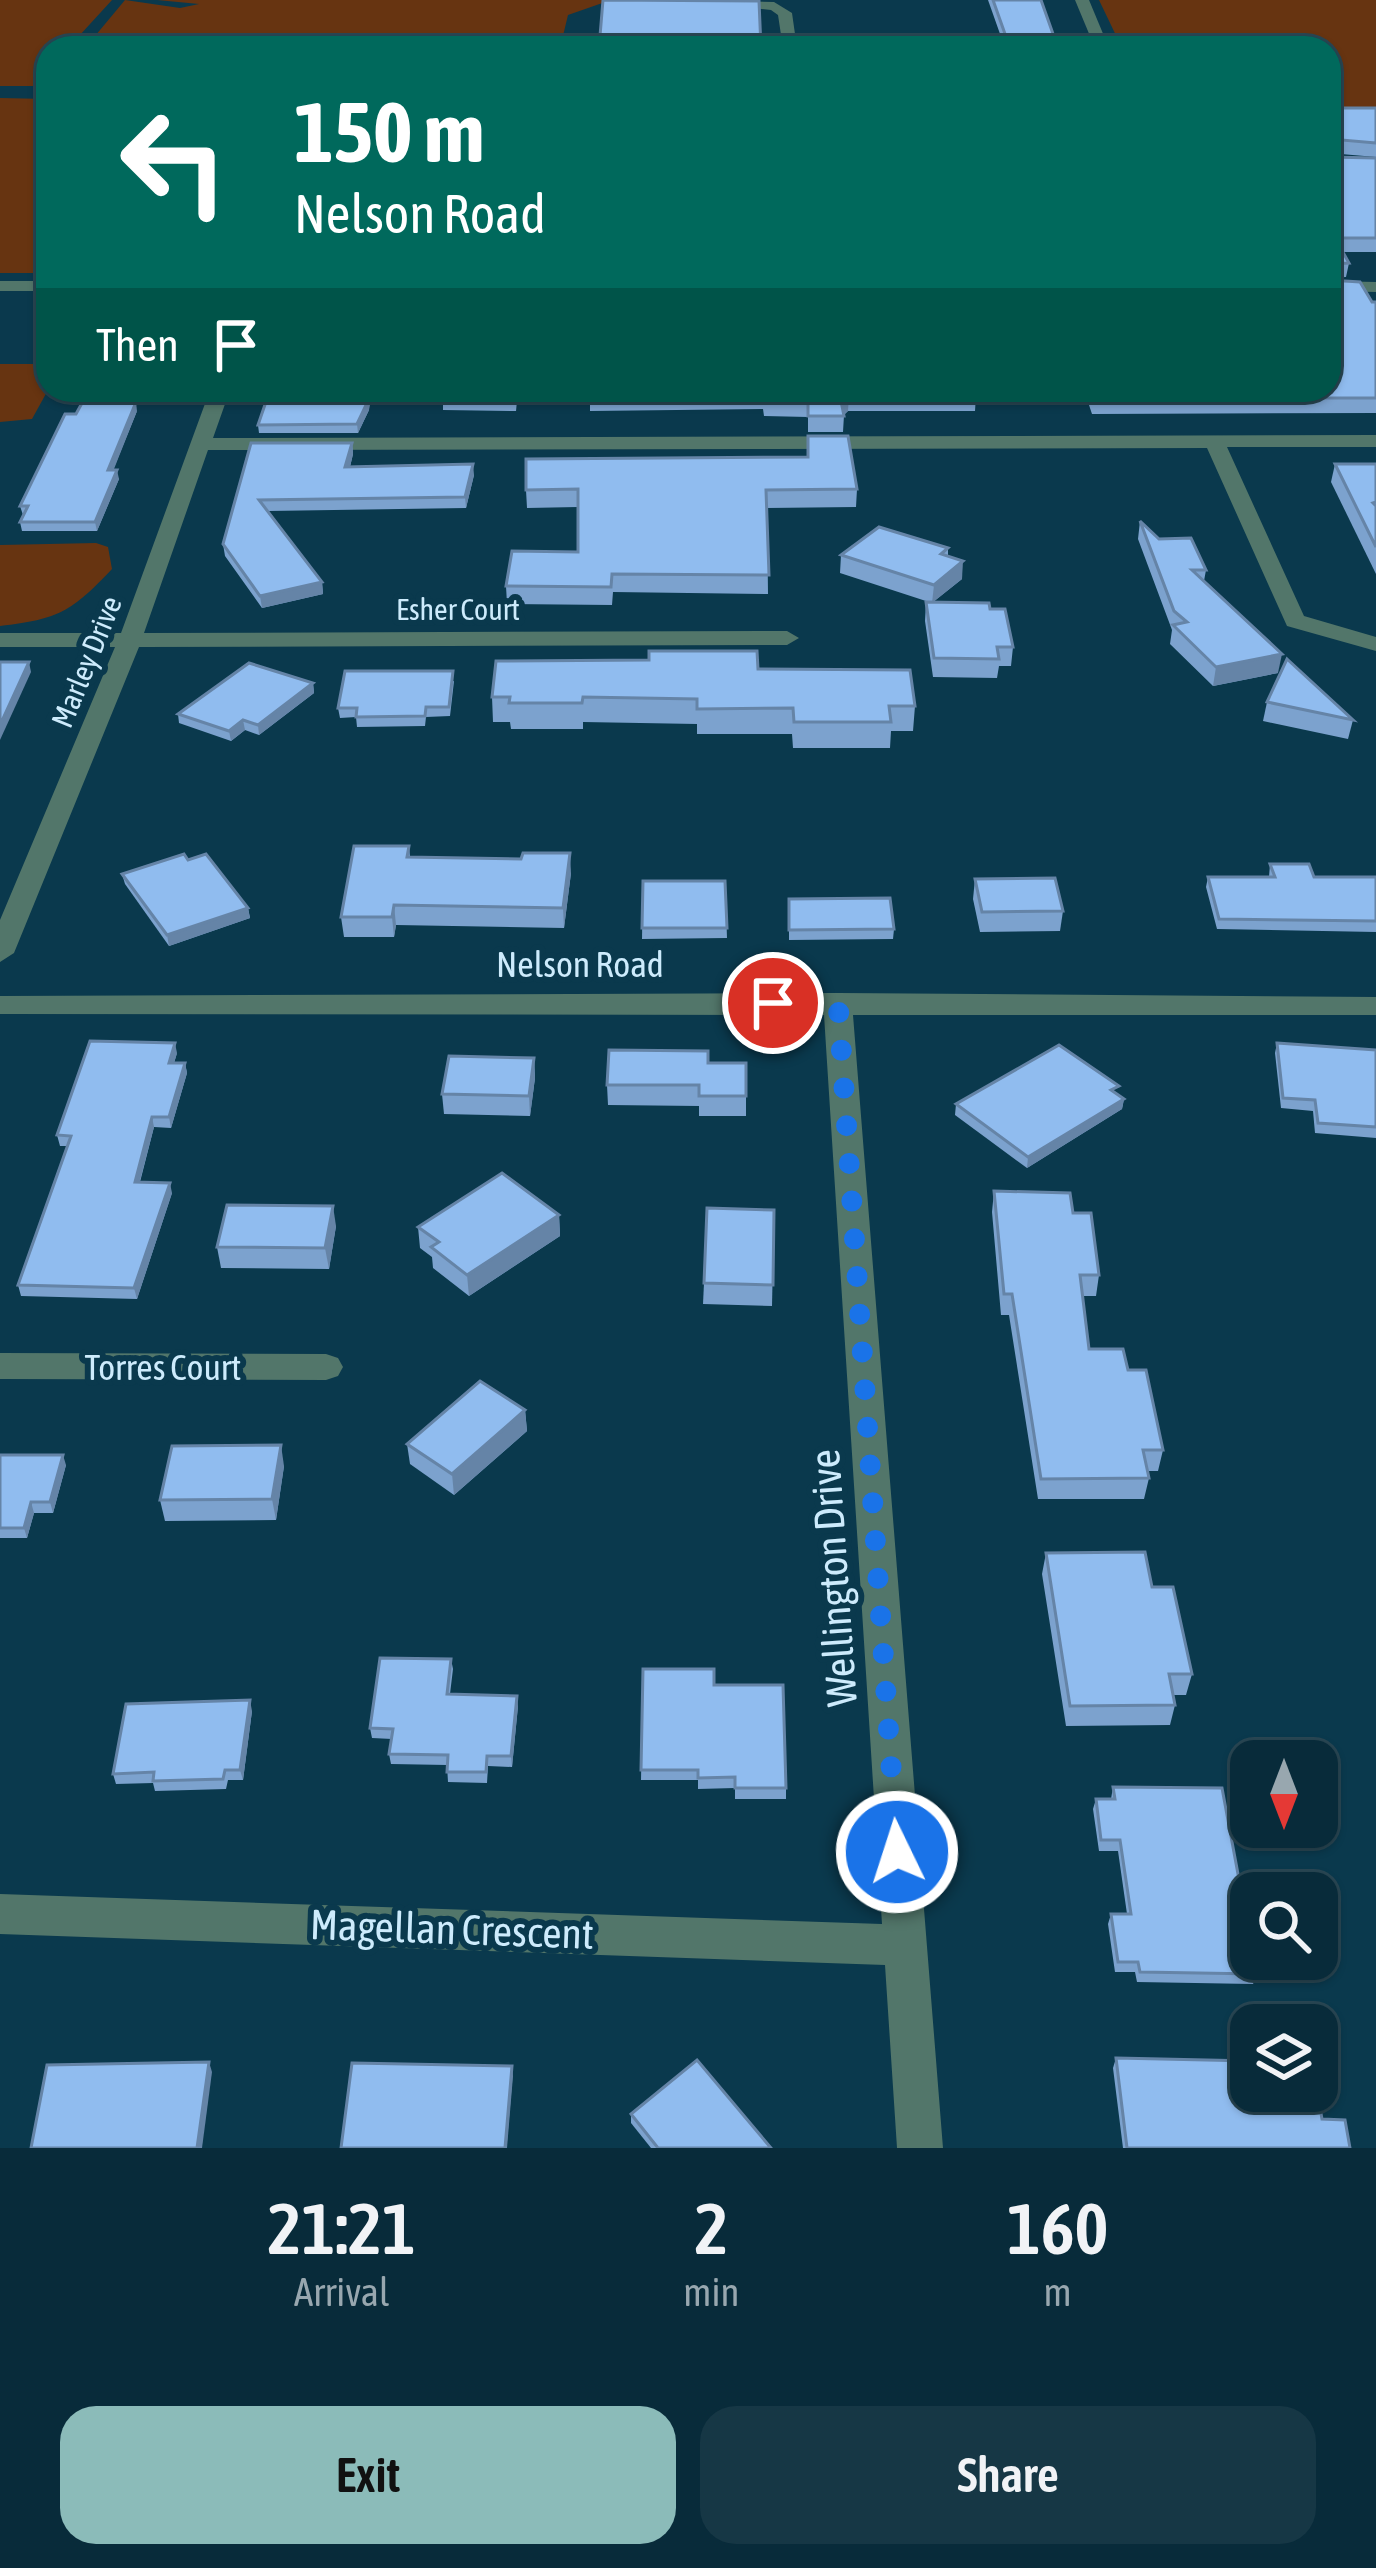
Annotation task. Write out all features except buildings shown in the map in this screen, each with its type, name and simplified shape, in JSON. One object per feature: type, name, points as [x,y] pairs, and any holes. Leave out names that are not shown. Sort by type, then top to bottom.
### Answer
[{"type":"street","points":[[689,0],[774,6],[785,14],[788,36]]},
{"type":"street","points":[[1082,0],[1097,36]]},
{"type":"street","points":[[0,286],[36,286]]},
{"type":"street","points":[[1341,286],[1376,286]]},
{"type":"street","name":"Marley Drive","points":[[0,953],[129,642],[216,402]]},
{"type":"street","points":[[1214,441],[1295,622],[1376,644]]},
{"type":"street","points":[[203,444],[1376,441]]},
{"type":"street","name":"Esher Court","points":[[0,640],[787,638]]},
{"type":"street","name":"Nelson Road","points":[[0,1005],[838,1002],[1376,1006]]},
{"type":"street","name":"Wellington Drive","points":[[838,1002],[920,2148]]},
{"type":"street","name":"Torres Court","points":[[0,1366],[326,1367]]},
{"type":"street","name":"Magellan Crescent","points":[[0,1914],[904,1945]]},
{"type":"shaded area","points":[[0,0],[112,0],[79,36],[36,36],[33,86],[0,86]]},
{"type":"shaded area","points":[[125,0],[180,8],[199,4],[157,0],[611,0],[568,15],[563,36],[95,36]]},
{"type":"shaded area","points":[[1099,0],[1376,0],[1376,108],[1341,108],[1341,36],[1116,36]]},
{"type":"shaded area","points":[[0,98],[36,99],[36,273],[0,273]]},
{"type":"shaded area","points":[[0,364],[36,364],[36,402],[41,402],[32,419],[0,422]]},
{"type":"shaded area","points":[[96,543],[108,547],[112,569],[86,595],[51,616],[0,626],[0,545]]},
{"type":"route","points":[[773,1003],[838,1002],[897,1852]]}]
